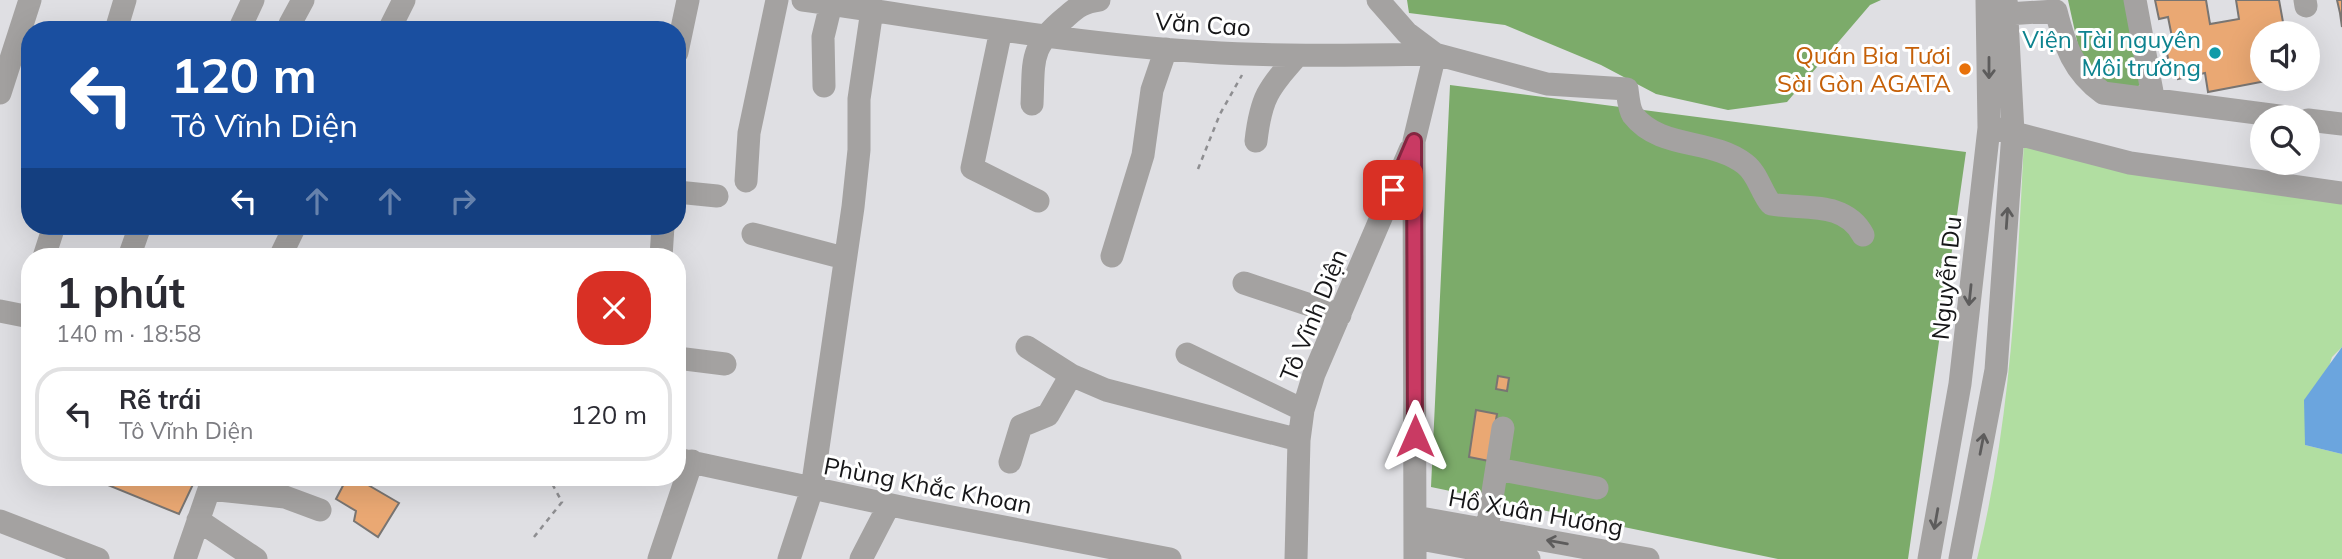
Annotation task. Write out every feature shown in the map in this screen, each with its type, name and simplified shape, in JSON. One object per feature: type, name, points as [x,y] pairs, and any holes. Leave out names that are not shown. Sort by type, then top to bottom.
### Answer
[{"type":"street","points":[[23,21],[30,0]]},
{"type":"street","points":[[119,21],[125,0]]},
{"type":"street","points":[[243,21],[253,0]]},
{"type":"street","points":[[292,21],[303,0]]},
{"type":"street","points":[[394,21],[404,0]]},
{"type":"street","points":[[684,21],[688,0]]},
{"type":"street","points":[[746,181],[749,132],[777,0]]},
{"type":"street","name":"Văn Cao","points":[[803,0],[1042,36],[1166,49],[1297,56],[1434,54]]},
{"type":"street","points":[[1032,104],[1033,62],[1042,36],[1084,2],[1099,0]]},
{"type":"street","points":[[1378,0],[1407,33],[1434,54],[1547,84],[1627,89],[1632,114],[1665,138],[1717,149],[1746,164],[1772,204],[1809,205],[1836,212],[1853,221],[1863,234]]},
{"type":"street","name":"Nguyễn Du","points":[[1929,559],[1960,384],[1989,128],[1987,0]]},
{"type":"street","points":[[2135,0],[2153,97]]},
{"type":"street","points":[[824,86],[823,37],[831,4]]},
{"type":"street","points":[[1960,559],[1996,370],[2013,132],[2006,7],[2055,5],[2067,53],[2088,82],[2103,93],[2153,97],[2250,111]]},
{"type":"street","points":[[789,559],[812,489],[844,258],[859,134],[859,99],[872,10]]},
{"type":"street","points":[[0,93],[21,28]]},
{"type":"street","points":[[1002,30],[972,168],[1038,201]]},
{"type":"street","points":[[1112,256],[1143,155],[1152,90],[1166,49]]},
{"type":"street","points":[[1415,538],[1414,141],[1434,54]]},
{"type":"street","points":[[1256,141],[1260,112],[1268,90],[1297,56]]},
{"type":"street","points":[[2320,121],[2342,124]]},
{"type":"street","points":[[1989,128],[2130,163],[2342,193]]},
{"type":"street","name":"Tô Vĩnh Diện","points":[[1296,559],[1299,440],[1303,410],[1314,374],[1414,141]]},
{"type":"street","points":[[686,193],[717,196]]},
{"type":"street","points":[[753,234],[844,258]]},
{"type":"street","points":[[1244,283],[1340,315]]},
{"type":"street","points":[[0,311],[21,312]]},
{"type":"street","points":[[1027,347],[1071,375],[1106,390],[1299,440]]},
{"type":"street","points":[[1187,354],[1303,410]]},
{"type":"street","points":[[686,360],[725,364]]},
{"type":"street","points":[[1010,462],[1021,426],[1048,415],[1071,375]]},
{"type":"street","points":[[1487,530],[1503,428]]},
{"type":"street","name":"Phùng Khắc Khoan","points":[[686,460],[889,505],[1170,559]]},
{"type":"street","points":[[1497,469],[1597,488]]},
{"type":"street","points":[[190,556],[198,520],[210,486]]},
{"type":"street","points":[[227,486],[285,497],[320,510]]},
{"type":"street","points":[[659,559],[678,486]]},
{"type":"street","points":[[862,559],[889,505]]},
{"type":"street","points":[[198,520],[257,559]]},
{"type":"street","points":[[0,521],[98,559]]},
{"type":"street","name":"Hồ Xuân Hương","points":[[1415,538],[1487,530],[1648,559]]},
{"type":"street","name":"Hồ Xuân Hương","points":[[1415,538],[1529,559]]},
{"type":"path","points":[[1198,169],[1220,114],[1254,54]]},
{"type":"path","points":[[534,537],[562,502],[553,486]]},
{"type":"green space","points":[[1407,0],[1881,0],[1870,5],[1787,102],[1728,110],[1656,94],[1601,65],[1505,25],[1409,13]]},
{"type":"green space","points":[[2068,0],[2128,0],[2140,85],[2133,89],[2093,79],[2081,59]]},
{"type":"green space","points":[[1450,85],[1966,152],[1908,559],[1778,559],[1431,487]]},
{"type":"green space","points":[[2024,140],[2342,196],[2342,347],[2332,357],[2305,445],[2342,454],[2342,559],[1977,559],[1998,455],[2011,351]]},
{"type":"water","points":[[2342,347],[2342,454],[2305,445],[2304,400]]},
{"type":"building","name":"Viện Tài nguyên Môi trường","points":[[2155,0],[2206,0],[2210,24],[2239,19],[2236,0],[2279,0],[2283,21],[2250,21],[2250,84],[2208,92],[2205,73],[2178,79],[2175,62],[2169,63],[2165,44],[2173,42],[2168,17],[2159,19]]},
{"type":"building","points":[[2337,0],[2342,0],[2342,27],[2340,13]]},
{"type":"building","points":[[1498,376],[1509,378],[1507,391],[1496,389]]},
{"type":"building","points":[[1476,410],[1497,414],[1489,461],[1469,457]]},
{"type":"building","points":[[110,486],[192,486],[179,514]]},
{"type":"building","points":[[343,486],[370,486],[399,503],[378,537],[354,521],[356,511],[336,499]]},
{"type":"place","name":"Viện Tài nguyên Môi trường","points":[[2215,53]]},
{"type":"place","name":"Quán Bia Tươi Sài Gòn AGATA","points":[[1965,69]]},
{"type":"route","points":[[1393,190],[1414,141],[1415,436]]}]
